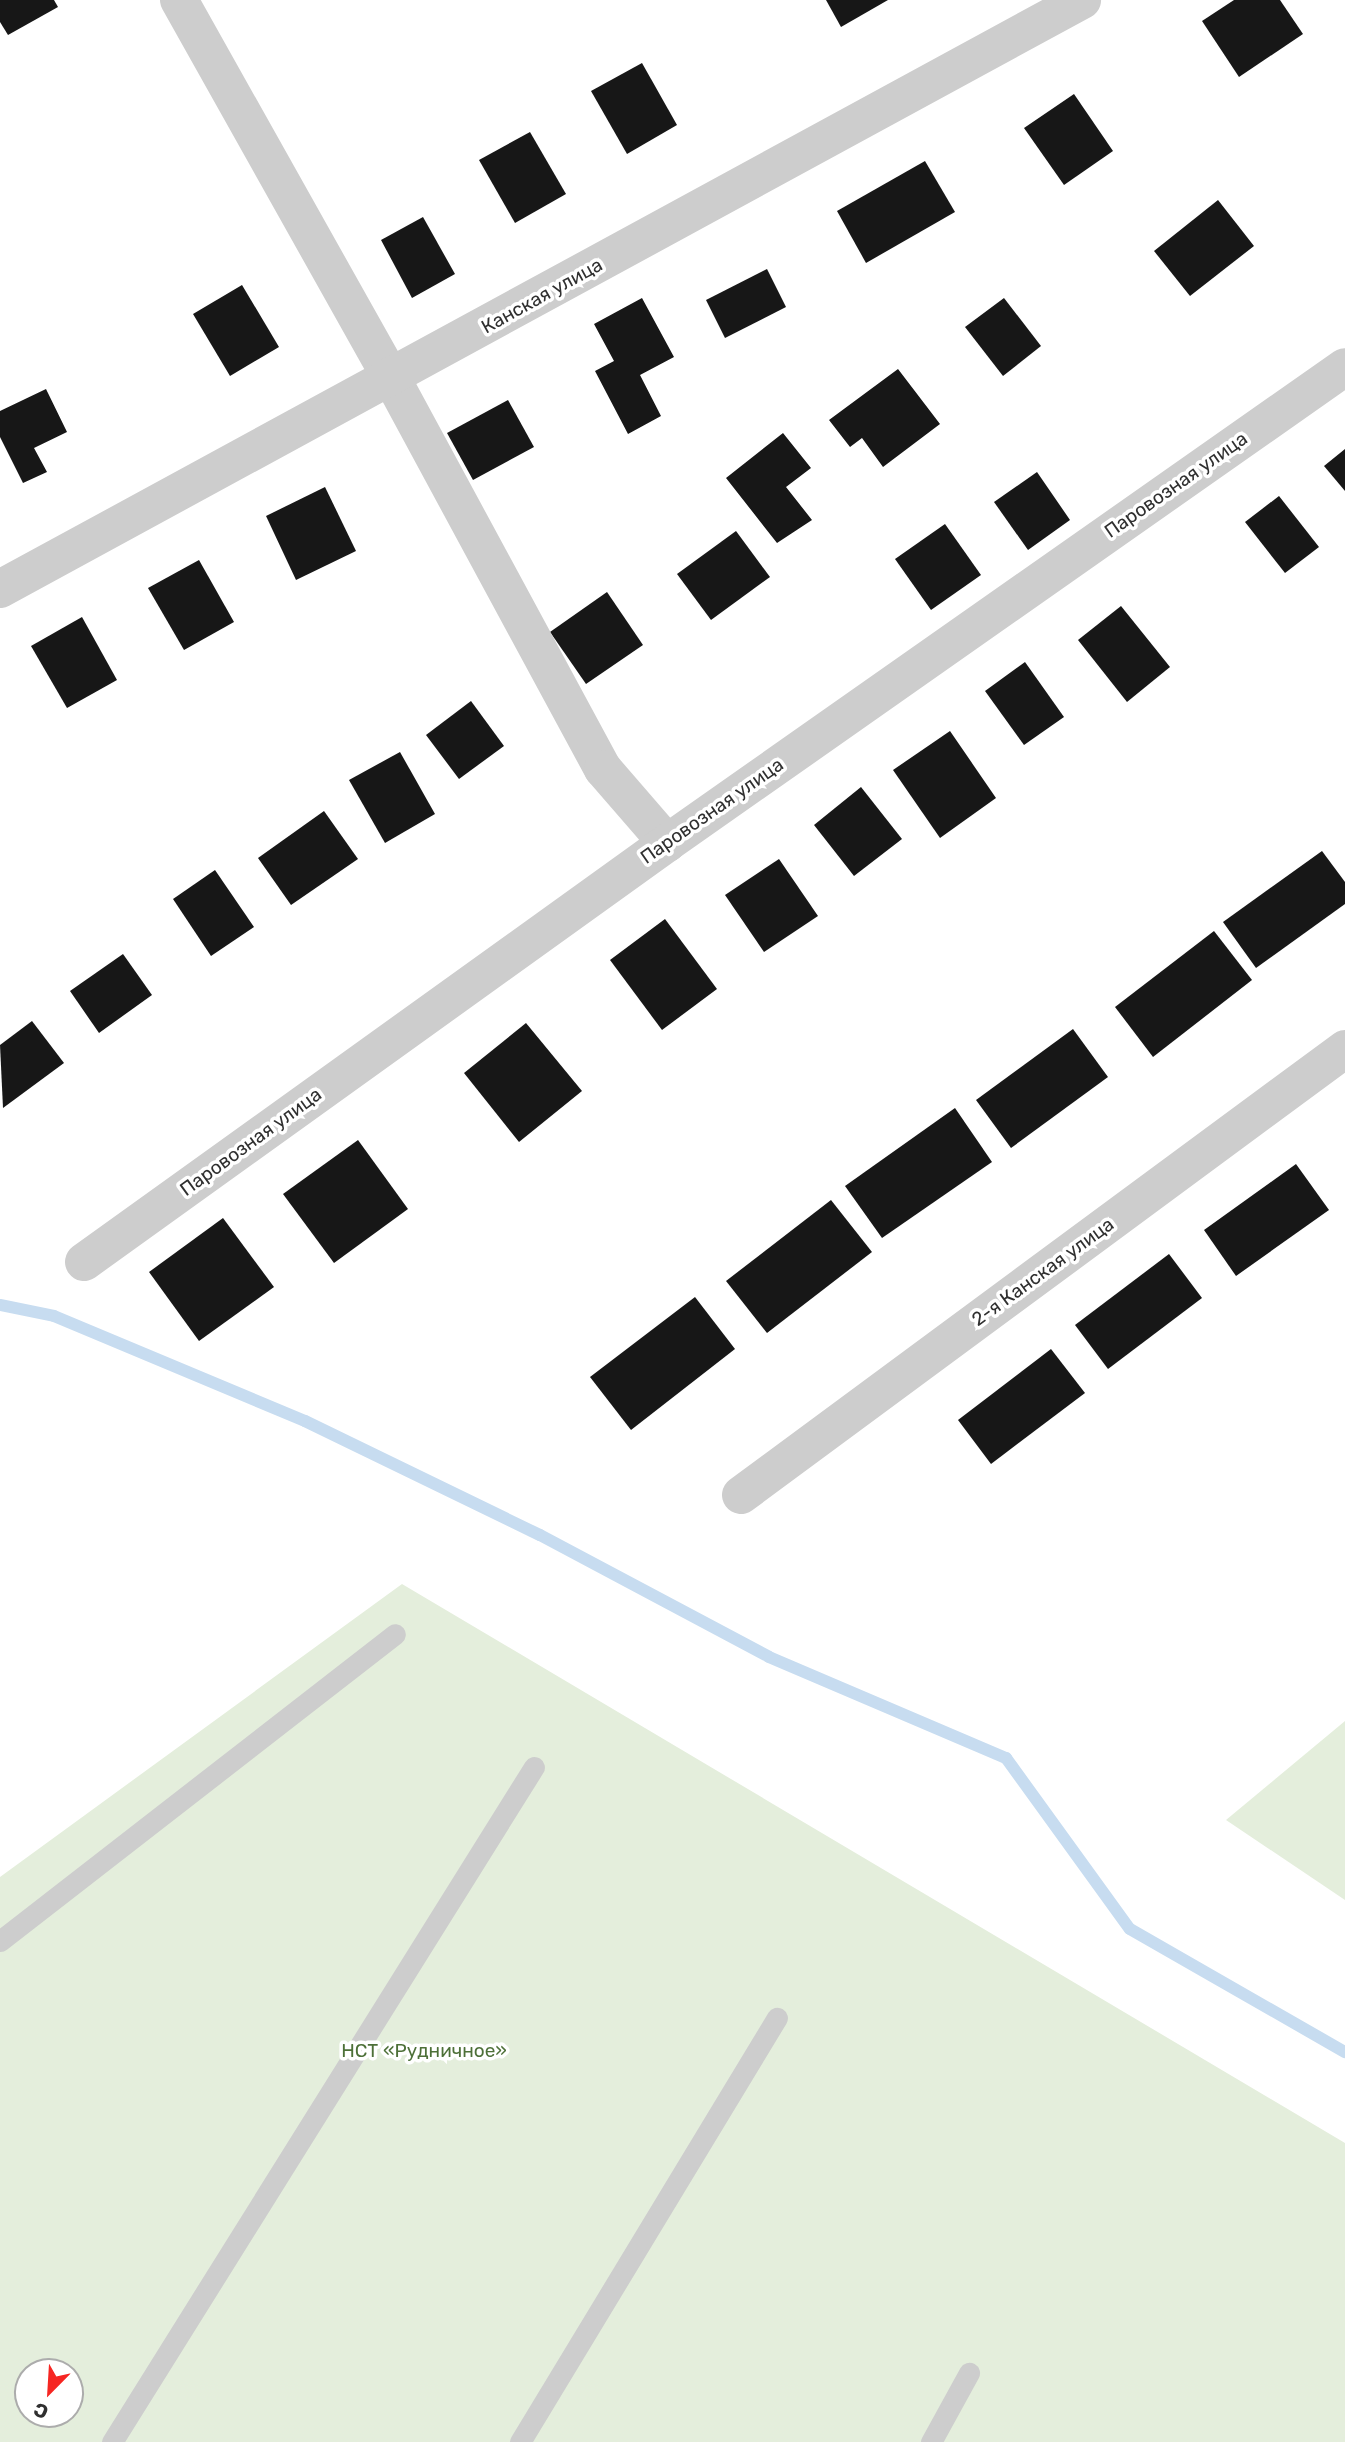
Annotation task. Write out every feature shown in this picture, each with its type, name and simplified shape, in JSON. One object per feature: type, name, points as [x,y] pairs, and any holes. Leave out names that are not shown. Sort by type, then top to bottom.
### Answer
[{"type":"street","points":[[179,0],[392,379],[603,769],[667,843]]},
{"type":"street","name":"Канская улица","points":[[0,589],[392,379],[1082,0]]},
{"type":"street","name":"Паровозная улица","points":[[84,1262],[667,843],[1345,367]]},
{"type":"street","name":"2-я Канская улица","points":[[741,1496],[1345,1049]]},
{"type":"lane","points":[[0,1941],[395,1634]]},
{"type":"lane","points":[[113,2442],[534,1767]]},
{"type":"lane","points":[[520,2442],[777,2018]]},
{"type":"lane","points":[[930,2442],[969,2373]]},
{"type":"green space","name":"НСТ «Рудничное»","points":[[402,1584],[1345,2143],[1345,2442],[0,2442],[0,1877]]},
{"type":"green space","points":[[1345,1721],[1345,1900],[1226,1820]]},
{"type":"building","points":[[0,0],[54,0],[58,7],[8,35],[0,22]]},
{"type":"building","points":[[826,0],[888,0],[841,27]]},
{"type":"building","points":[[1234,0],[1280,0],[1303,34],[1239,77],[1202,21]]},
{"type":"building","points":[[642,63],[677,125],[627,154],[591,91]]},
{"type":"building","points":[[1074,94],[1113,151],[1064,185],[1024,128]]},
{"type":"building","points":[[530,132],[566,194],[515,223],[479,160]]},
{"type":"building","points":[[925,161],[955,212],[866,263],[837,211]]},
{"type":"building","points":[[1218,200],[1254,246],[1190,296],[1154,251]]},
{"type":"building","points":[[423,217],[455,274],[412,298],[381,240]]},
{"type":"building","points":[[767,269],[786,307],[725,338],[706,300]]},
{"type":"building","points":[[242,285],[279,347],[230,376],[193,314]]},
{"type":"building","points":[[642,298],[674,357],[640,375],[661,416],[628,434],[595,371],[614,361],[594,324]]},
{"type":"building","points":[[1004,298],[1041,346],[1003,376],[965,327]]},
{"type":"building","points":[[898,369],[940,424],[883,467],[862,438],[850,447],[829,420]]},
{"type":"building","points":[[46,389],[67,432],[34,448],[47,472],[23,483],[0,437],[0,411]]},
{"type":"building","points":[[508,400],[534,447],[473,480],[447,433]]},
{"type":"building","points":[[783,433],[811,468],[786,487],[812,520],[777,543],[726,478]]},
{"type":"building","points":[[1345,449],[1345,491],[1324,466]]},
{"type":"building","points":[[1037,472],[1070,520],[1028,550],[994,502]]},
{"type":"building","points":[[325,487],[356,551],[296,580],[266,516]]},
{"type":"building","points":[[1279,496],[1319,547],[1285,573],[1245,522]]},
{"type":"building","points":[[945,524],[981,575],[931,610],[895,559]]},
{"type":"building","points":[[736,531],[770,577],[711,620],[677,574]]},
{"type":"building","points":[[199,560],[234,622],[184,650],[148,588]]},
{"type":"building","points":[[607,592],[643,645],[586,684],[550,632]]},
{"type":"building","points":[[1121,606],[1170,667],[1127,702],[1078,640]]},
{"type":"building","points":[[82,617],[117,680],[67,708],[31,646]]},
{"type":"building","points":[[1025,662],[1064,717],[1024,745],[985,691]]},
{"type":"building","points":[[471,701],[504,746],[459,779],[426,735]]},
{"type":"building","points":[[950,731],[996,798],[940,838],[893,770]]},
{"type":"building","points":[[400,752],[435,814],[385,843],[349,780]]},
{"type":"building","points":[[861,787],[902,839],[854,876],[814,825]]},
{"type":"building","points":[[324,811],[358,859],[291,905],[258,858]]},
{"type":"building","points":[[1322,851],[1345,882],[1345,904],[1256,968],[1223,922]]},
{"type":"building","points":[[779,859],[818,916],[764,952],[725,895]]},
{"type":"building","points":[[215,870],[254,927],[211,956],[173,899]]},
{"type":"building","points":[[665,919],[717,989],[662,1030],[610,960]]},
{"type":"building","points":[[1214,931],[1252,980],[1153,1057],[1115,1007]]},
{"type":"building","points":[[123,954],[152,995],[99,1033],[70,991]]},
{"type":"building","points":[[32,1021],[64,1063],[3,1108],[0,1045]]},
{"type":"building","points":[[526,1023],[582,1091],[519,1142],[464,1073]]},
{"type":"building","points":[[1073,1029],[1108,1077],[1011,1148],[976,1100]]},
{"type":"building","points":[[955,1108],[992,1162],[882,1238],[845,1186]]},
{"type":"building","points":[[358,1140],[408,1209],[334,1263],[283,1194]]},
{"type":"building","points":[[1296,1164],[1329,1210],[1236,1276],[1204,1230]]},
{"type":"building","points":[[831,1200],[872,1252],[767,1333],[726,1281]]},
{"type":"building","points":[[223,1218],[274,1287],[199,1341],[149,1272]]},
{"type":"building","points":[[1169,1254],[1202,1298],[1108,1369],[1075,1325]]},
{"type":"building","points":[[695,1297],[735,1349],[631,1430],[590,1377]]},
{"type":"building","points":[[1051,1349],[1085,1393],[991,1464],[958,1420]]},
{"type":"waterway","points":[[0,1305],[54,1316],[305,1421],[540,1535],[769,1657],[1006,1758],[1130,1929],[1345,2052]]}]
